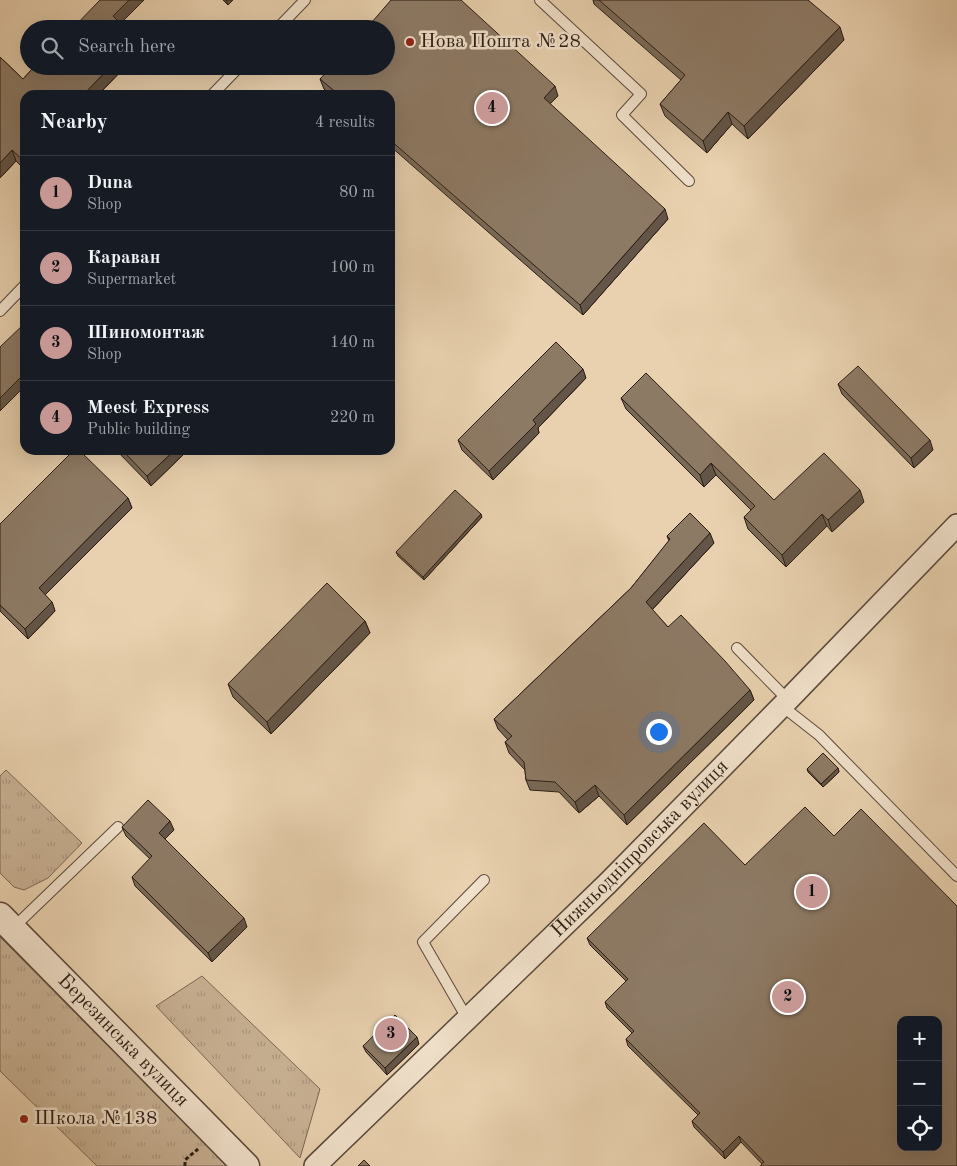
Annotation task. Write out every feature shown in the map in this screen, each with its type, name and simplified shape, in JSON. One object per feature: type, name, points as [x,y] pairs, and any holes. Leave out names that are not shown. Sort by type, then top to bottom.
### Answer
[{"type":"street","name":"Нижньодніпровська вулиця","points":[[315,1166],[608,883],[957,525]]},
{"type":"street","name":"Березинська вулиця","points":[[6,922],[246,1166]]},
{"type":"lane","points":[[540,0],[641,94],[622,115],[689,181]]},
{"type":"lane","points":[[285,20],[301,1]]},
{"type":"lane","points":[[217,90],[231,75]]},
{"type":"lane","points":[[0,311],[20,290]]},
{"type":"lane","points":[[737,648],[785,703],[957,876]]},
{"type":"lane","points":[[6,922],[118,827]]},
{"type":"lane","points":[[468,1020],[423,942],[484,880]]},
{"type":"green space","points":[[6,770],[82,843],[48,878],[24,890],[14,887],[0,873],[0,776]]},
{"type":"green space","points":[[0,937],[227,1166],[97,1166],[0,1071]]},
{"type":"green space","points":[[202,976],[320,1089],[300,1158],[156,1006]]},
{"type":"building","points":[[100,0],[129,0],[113,16],[117,20],[81,20]]},
{"type":"building","points":[[391,0],[461,0],[555,86],[544,98],[665,209],[580,305],[395,144],[395,90],[333,90],[320,79],[324,75],[395,75],[395,20],[374,20]]},
{"type":"building","points":[[599,0],[808,0],[840,27],[744,126],[728,112],[703,141],[660,104],[685,75]]},
{"type":"building","points":[[0,57],[23,79],[27,75],[102,75],[88,90],[20,90],[20,157],[12,150],[0,163]]},
{"type":"building","points":[[20,328],[20,378],[0,398],[0,347]]},
{"type":"building","points":[[556,342],[583,369],[533,420],[536,424],[489,471],[458,440]]},
{"type":"building","points":[[858,366],[930,440],[911,458],[838,384]]},
{"type":"building","points":[[646,373],[774,500],[824,453],[860,490],[828,520],[822,514],[782,555],[744,517],[755,506],[711,463],[700,475],[621,398]]},
{"type":"building","points":[[69,455],[84,455],[128,498],[39,588],[52,602],[25,629],[0,605],[0,524]]},
{"type":"building","points":[[127,455],[170,455],[147,476]]},
{"type":"building","points":[[455,490],[481,514],[423,577],[396,552]]},
{"type":"building","points":[[690,513],[710,533],[646,602],[668,627],[681,615],[750,690],[624,815],[595,785],[575,802],[555,782],[526,780],[524,762],[505,742],[512,736],[494,719],[631,588],[670,539],[667,536]]},
{"type":"building","points":[[327,583],[365,621],[267,722],[228,684]]},
{"type":"building","points":[[823,753],[838,768],[821,784],[807,769]]},
{"type":"building","points":[[148,800],[170,821],[159,833],[244,918],[208,953],[132,877],[152,856],[122,827]]},
{"type":"building","points":[[805,807],[834,836],[861,809],[957,906],[957,1166],[760,1166],[764,1162],[739,1136],[723,1152],[692,1121],[700,1113],[626,1039],[634,1031],[605,1002],[628,979],[587,938],[704,823],[745,865]]},
{"type":"building","points":[[395,1015],[417,1037],[385,1068],[363,1046]]},
{"type":"building","points":[[364,1160],[370,1166],[358,1166]]},
{"type":"place","name":"Нова Пошта №28","points":[[410,42]]},
{"type":"place","name":"Meest Express","points":[[492,108]]},
{"type":"place","name":"Duna","points":[[812,892]]},
{"type":"place","name":"Караван","points":[[788,997]]},
{"type":"place","name":"Шиномонтаж","points":[[391,1034]]},
{"type":"place","name":"Школа №138","points":[[24,1119]]}]
